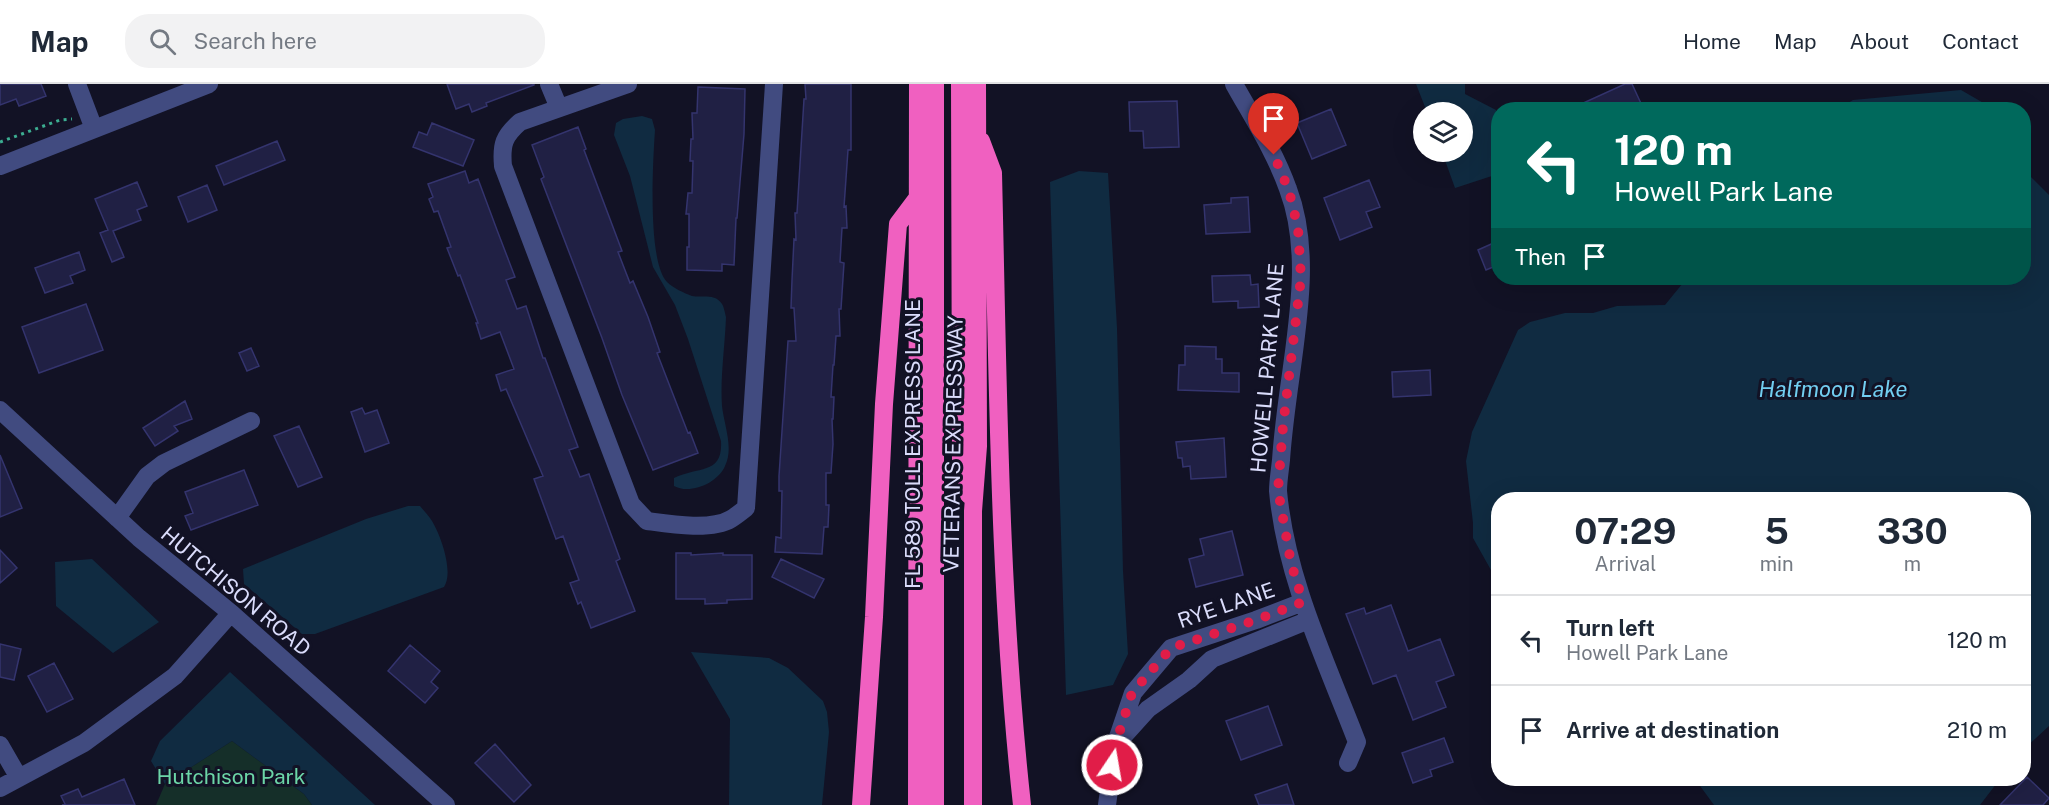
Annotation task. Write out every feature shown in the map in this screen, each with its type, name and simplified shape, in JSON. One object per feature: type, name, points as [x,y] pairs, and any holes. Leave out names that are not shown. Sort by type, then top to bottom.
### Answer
[{"type":"highway","name":"VETERANS EXPRESSWAY","points":[[917,805],[918,84]]},
{"type":"highway","name":"FL 589 TOLL EXPRESS LANE","points":[[935,84],[935,805]]},
{"type":"highway","points":[[960,84],[961,459],[973,512]]},
{"type":"highway","name":"VETERANS EXPRESSWAY","points":[[973,805],[973,512],[978,446],[977,84]]},
{"type":"highway","points":[[977,132],[993,173],[1000,487],[1005,601],[1012,710],[1022,805]]},
{"type":"highway","points":[[861,805],[874,617],[884,404],[898,224],[919,196]]},
{"type":"street","points":[[77,84],[94,129]]},
{"type":"street","points":[[0,166],[209,84]]},
{"type":"street","points":[[549,84],[559,108]]},
{"type":"street","points":[[628,84],[520,122],[508,132],[502,150],[503,166],[631,504],[646,521],[673,525],[716,525],[730,520],[746,508],[774,84]]},
{"type":"street","name":"HOWELL PARK LANE","points":[[1234,84],[1274,155],[1289,191],[1298,228],[1301,278],[1283,426],[1278,490],[1291,563],[1303,602],[1357,742],[1348,763]]},
{"type":"street","name":"HUTCHISON ROAD","points":[[0,410],[117,518],[231,613],[446,805]]},
{"type":"street","points":[[117,518],[147,476],[164,463],[251,421]]},
{"type":"street","name":"RYE LANE","points":[[1107,805],[1115,746],[1132,693],[1171,648],[1303,602]]},
{"type":"street","points":[[0,788],[84,743],[175,676],[231,613]]},
{"type":"street","name":"RYE LANE","points":[[1115,746],[1148,709],[1189,680],[1212,659],[1309,620]]},
{"type":"street","points":[[1203,637],[1212,659]]},
{"type":"street","points":[[1147,676],[1167,695]]},
{"type":"street","points":[[0,745],[19,778]]},
{"type":"green space","name":"Hutchison Park","points":[[232,741],[304,794],[312,805],[156,805],[165,784]]},
{"type":"water","points":[[1416,84],[1465,84],[1465,94],[1491,107],[1491,176],[1455,188],[1446,162],[1473,162],[1473,102],[1423,102]]},
{"type":"water","points":[[1961,90],[1982,102],[1850,102]]},
{"type":"water","points":[[642,116],[652,119],[655,130],[653,210],[656,254],[661,271],[667,282],[679,290],[692,296],[716,298],[723,307],[726,317],[722,406],[729,444],[728,459],[716,478],[703,486],[688,489],[674,486],[674,478],[714,464],[721,452],[721,441],[675,305],[653,267],[630,176],[614,135],[616,123],[623,119]]},
{"type":"water","points":[[1079,171],[1108,173],[1117,328],[1123,571],[1128,654],[1113,685],[1066,695],[1050,182]]},
{"type":"water","name":"Halfmoon Lake","points":[[2031,177],[2049,195],[2049,726],[2031,743],[2031,492],[1491,492],[1491,570],[1473,538],[1466,461],[1472,432],[1518,330],[1530,322],[1565,313],[1593,313],[1617,306],[1665,305],[1681,285],[2031,285]]},
{"type":"water","points":[[408,506],[420,506],[432,521],[439,536],[448,572],[444,587],[315,634],[302,634],[244,584],[243,569],[366,519]]},
{"type":"water","points":[[92,559],[159,622],[113,653],[56,606],[55,562]]},
{"type":"water","points":[[691,652],[769,658],[788,668],[823,701],[827,712],[829,732],[822,805],[729,805],[730,719]]},
{"type":"water","points":[[230,672],[375,805],[312,805],[304,794],[232,741],[165,784],[151,761],[160,741]]},
{"type":"water","points":[[1700,786],[1995,786],[1980,805],[1714,805]]},
{"type":"building","points":[[0,84],[41,84],[46,96],[19,106],[16,99],[0,105]]},
{"type":"building","points":[[447,84],[534,85],[486,103],[487,106],[472,112],[469,104],[456,109]]},
{"type":"building","points":[[805,84],[851,84],[851,150],[848,150],[844,207],[846,206],[847,228],[842,228],[840,262],[844,263],[841,309],[839,309],[840,336],[836,336],[833,365],[831,397],[834,397],[833,444],[831,473],[826,473],[826,505],[829,505],[828,527],[824,527],[822,554],[775,552],[776,537],[781,538],[782,491],[779,491],[779,476],[788,341],[796,341],[794,308],[791,308],[794,239],[796,240],[795,213],[797,213],[804,99],[806,99]]},
{"type":"building","points":[[1625,84],[1632,84],[1640,102],[1586,102]]},
{"type":"building","points":[[698,87],[745,89],[744,134],[734,265],[722,264],[722,271],[687,270],[689,214],[686,214],[688,193],[692,193],[693,161],[690,161],[691,139],[693,139],[692,113],[697,113]]},
{"type":"building","points":[[1177,101],[1179,147],[1144,148],[1143,131],[1130,131],[1129,102]]},
{"type":"building","points":[[1331,109],[1346,145],[1312,159],[1297,123]]},
{"type":"building","points":[[432,123],[474,140],[463,166],[413,147],[419,132],[427,135]]},
{"type":"building","points":[[578,127],[586,149],[584,150],[622,251],[618,252],[630,283],[633,281],[648,317],[660,352],[657,353],[698,453],[653,470],[622,395],[541,179],[544,177],[532,145]]},
{"type":"building","points":[[277,141],[285,160],[224,185],[216,166]]},
{"type":"building","points":[[465,171],[469,183],[478,179],[515,277],[506,280],[517,309],[526,306],[543,358],[545,358],[578,447],[569,450],[580,477],[589,474],[620,559],[616,561],[635,611],[591,628],[581,602],[578,604],[570,583],[579,580],[563,536],[556,539],[534,479],[543,476],[506,389],[501,391],[496,375],[514,369],[500,332],[481,339],[476,323],[478,323],[447,248],[451,247],[438,211],[434,212],[429,199],[433,197],[428,184]]},
{"type":"building","points":[[1369,180],[1380,207],[1366,212],[1372,227],[1340,240],[1324,198]]},
{"type":"building","points":[[137,182],[147,206],[137,210],[141,220],[113,231],[124,257],[112,262],[100,233],[108,230],[95,199]]},
{"type":"building","points":[[207,185],[217,210],[188,222],[178,197]]},
{"type":"building","points":[[1248,197],[1250,232],[1206,234],[1204,205],[1231,203],[1231,198]]},
{"type":"building","points":[[1491,244],[1491,268],[1486,270],[1478,250]]},
{"type":"building","points":[[79,252],[85,270],[70,276],[73,283],[45,293],[35,268]]},
{"type":"building","points":[[1250,275],[1251,285],[1258,284],[1259,307],[1238,308],[1238,301],[1213,302],[1212,276]]},
{"type":"building","points":[[86,304],[103,350],[39,373],[22,327]]},
{"type":"building","points":[[1185,346],[1216,347],[1216,359],[1222,359],[1222,373],[1239,373],[1239,392],[1178,390],[1179,365],[1185,365]]},
{"type":"building","points":[[251,348],[259,366],[247,371],[239,353]]},
{"type":"building","points":[[1430,370],[1431,395],[1393,397],[1392,372]]},
{"type":"building","points":[[185,401],[192,419],[174,426],[178,431],[155,446],[143,428]]},
{"type":"building","points":[[362,408],[365,414],[377,410],[389,443],[365,452],[351,412]]},
{"type":"building","points":[[299,426],[322,477],[298,487],[274,436]]},
{"type":"building","points":[[1224,438],[1226,477],[1191,479],[1190,466],[1183,467],[1182,458],[1178,458],[1176,442]]},
{"type":"building","points":[[0,455],[22,508],[0,517]]},
{"type":"building","points":[[244,470],[258,505],[191,530],[185,516],[193,513],[185,492]]},
{"type":"building","points":[[1232,531],[1243,575],[1196,587],[1189,559],[1204,555],[1200,539]]},
{"type":"building","points":[[0,550],[17,568],[0,583]]},
{"type":"building","points":[[676,553],[752,555],[752,599],[705,604],[705,599],[676,599]]},
{"type":"building","points":[[781,559],[824,579],[814,598],[772,577]]},
{"type":"building","points":[[1391,605],[1408,651],[1440,639],[1454,675],[1436,682],[1446,707],[1413,720],[1396,675],[1373,684],[1346,614],[1364,608],[1366,614]]},
{"type":"building","points":[[0,644],[21,649],[14,680],[0,677]]},
{"type":"building","points":[[410,645],[440,671],[431,682],[438,688],[425,703],[388,671]]},
{"type":"building","points":[[54,663],[73,699],[47,712],[28,676]]},
{"type":"building","points":[[1268,706],[1282,745],[1241,760],[1226,721]]},
{"type":"building","points":[[1444,738],[1453,762],[1430,770],[1432,776],[1413,783],[1402,753]]},
{"type":"building","points":[[495,744],[531,785],[514,802],[475,763]]},
{"type":"building","points":[[124,779],[135,805],[62,805],[65,804],[61,796],[78,789],[82,797]]},
{"type":"building","points":[[2031,781],[2049,798],[2043,805],[2000,805],[2018,786],[2031,786]]},
{"type":"building","points":[[1287,784],[1294,805],[1259,805],[1255,795]]},
{"type":"route","points":[[1112,765],[1115,746],[1132,693],[1171,648],[1303,602],[1291,563],[1278,490],[1283,426],[1301,278],[1298,228],[1289,191],[1274,155]]}]
